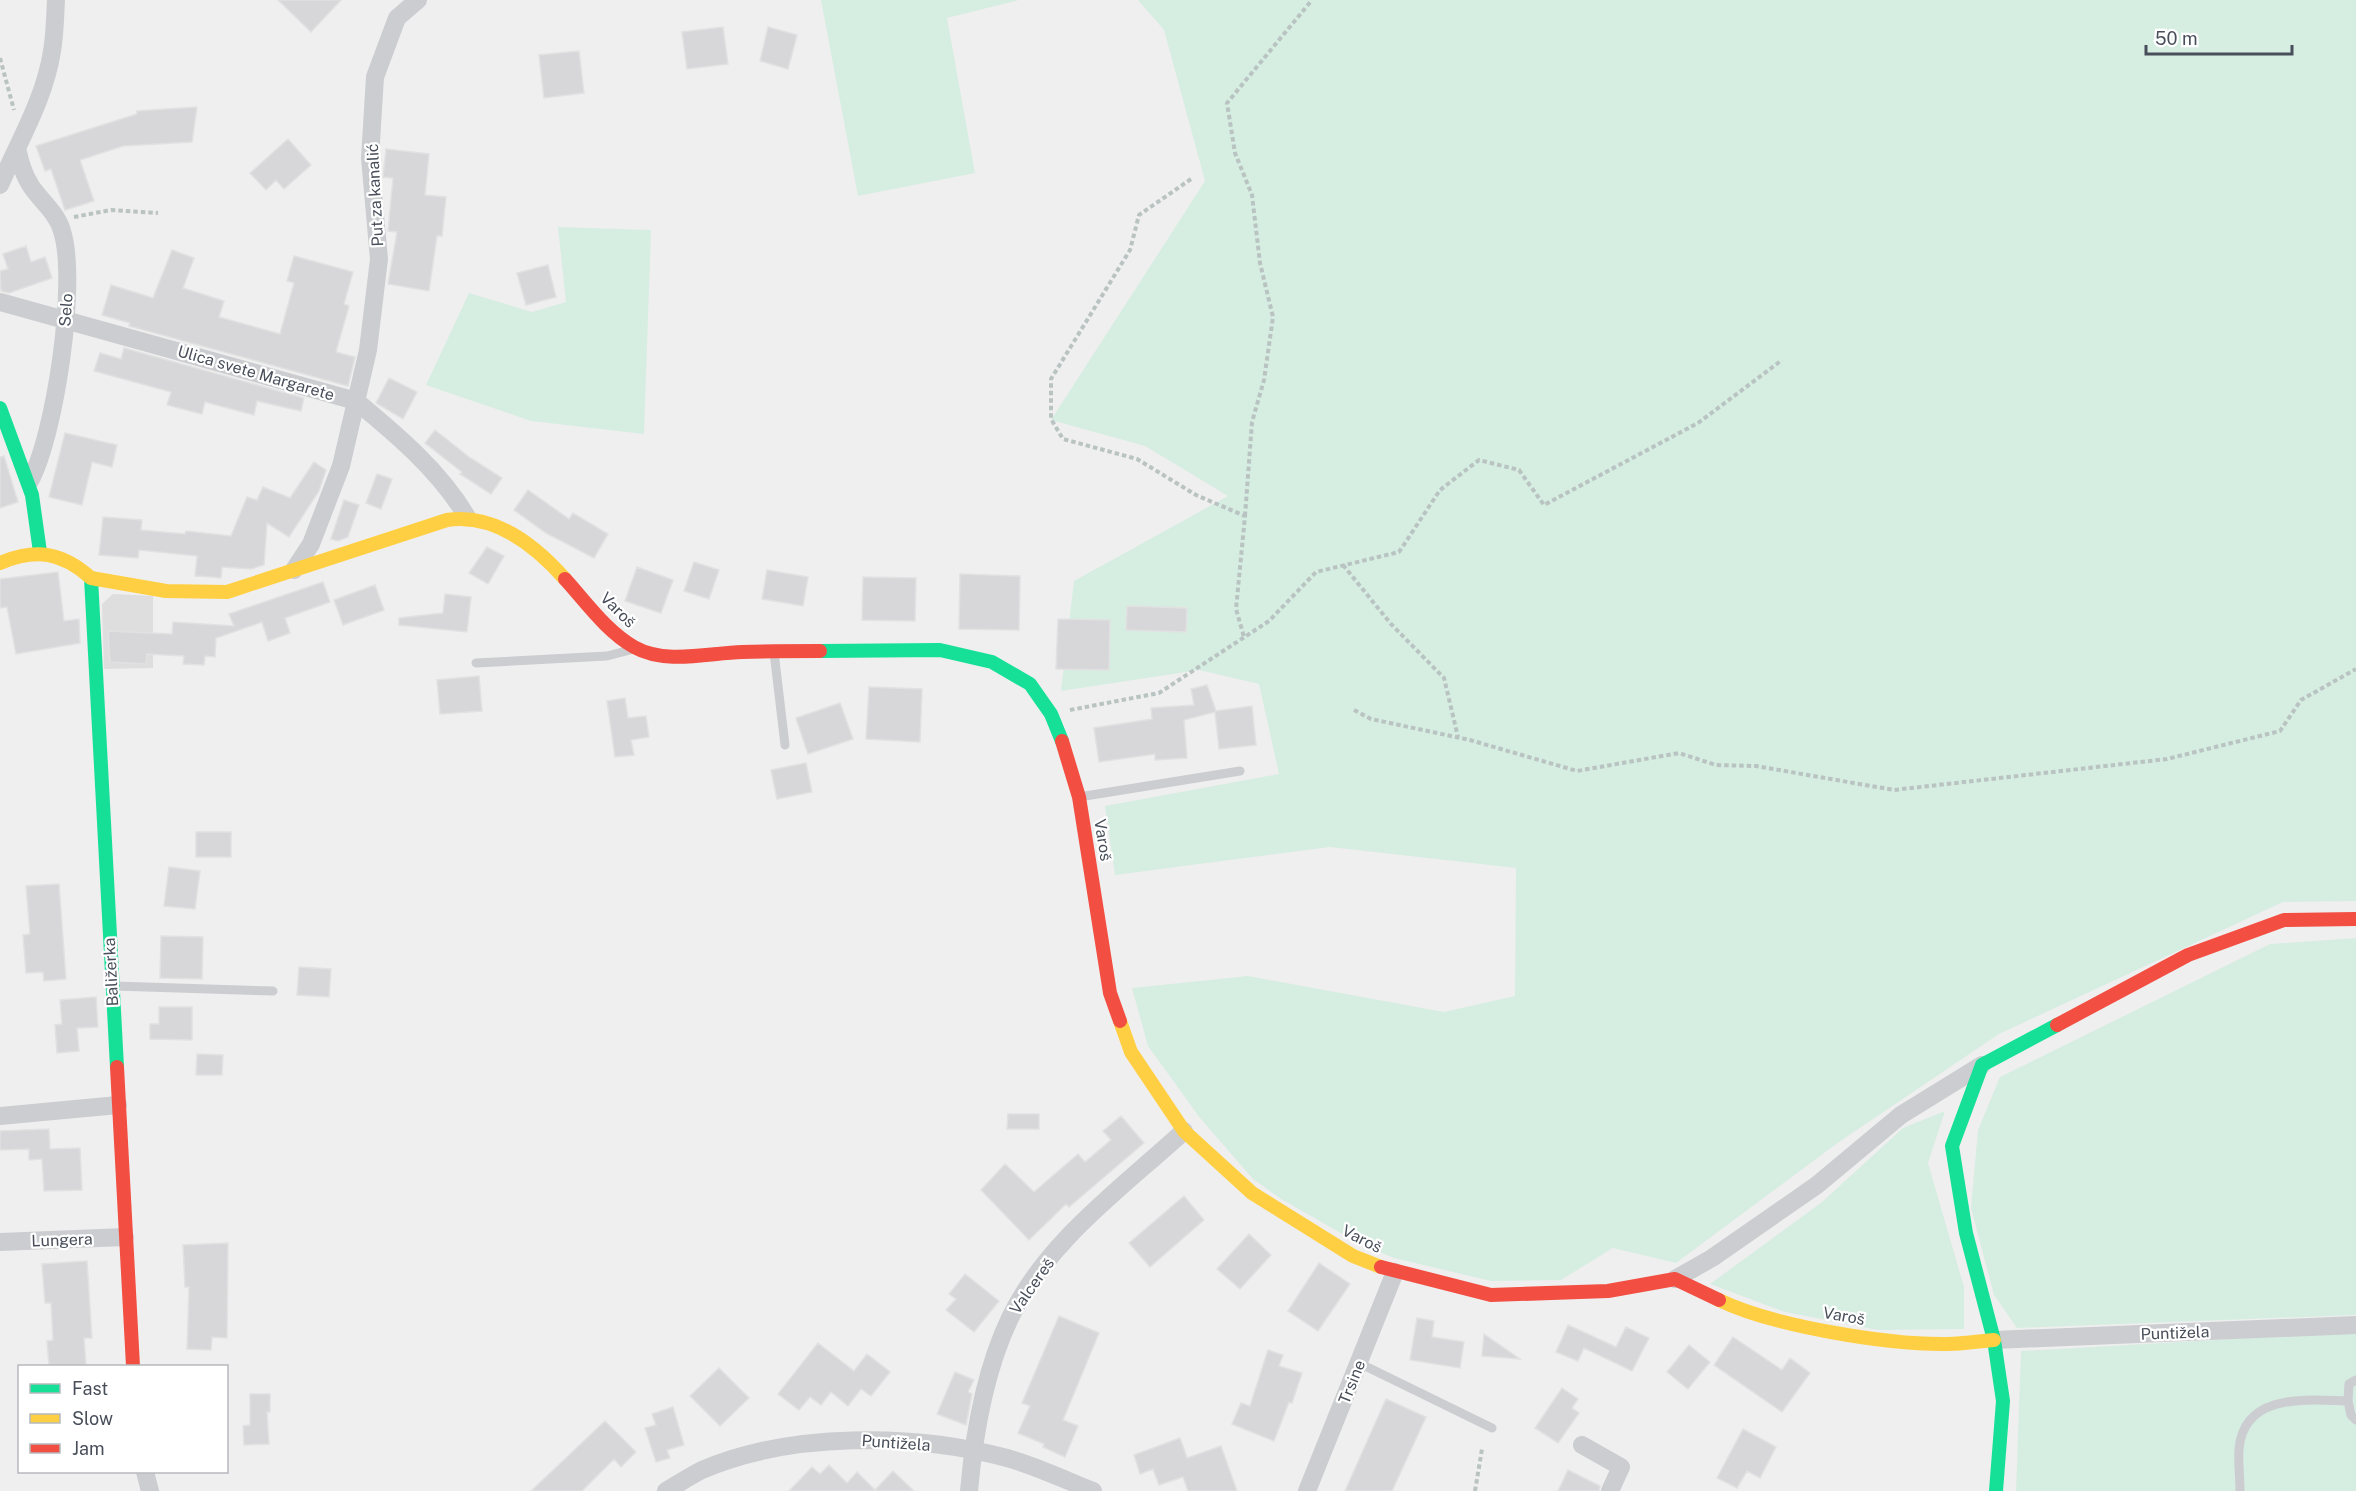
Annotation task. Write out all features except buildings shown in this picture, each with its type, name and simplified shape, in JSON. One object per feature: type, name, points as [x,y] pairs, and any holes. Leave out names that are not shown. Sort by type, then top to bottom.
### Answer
[{"type":"main road","points":[[0,408],[30,481],[39,526],[40,552]]},
{"type":"main road","name":"Varoš","points":[[91,578],[166,591],[227,592],[447,520],[467,517],[499,526],[536,551],[616,635],[636,648],[657,654],[685,657],[774,652],[940,650],[992,662],[1030,684],[1051,714],[1066,750],[1079,797],[1110,993],[1131,1052],[1184,1131],[1252,1193],[1353,1256],[1395,1272],[1491,1295],[1608,1292],[1676,1279],[1724,1303],[1787,1323],[1879,1339],[1947,1344],[1994,1341]]},
{"type":"main road","points":[[0,563],[40,552],[63,556],[91,578]]},
{"type":"main road","name":"Baližerka","points":[[91,578],[133,1365]]},
{"type":"main road","points":[[1996,1491],[2003,1401],[1994,1341],[1966,1233],[1952,1146],[1982,1065],[2188,955],[2284,920],[2356,919]]},
{"type":"street","points":[[0,184],[35,108],[52,51],[56,0]]},
{"type":"street","name":"Put za kanalić","points":[[294,570],[311,544],[341,466],[368,350],[379,259],[370,158],[375,77],[397,18],[418,0]]},
{"type":"street","name":"Selo","points":[[17,148],[22,168],[30,185],[59,221],[64,234],[67,269],[67,319],[45,445],[30,481]]},
{"type":"street","name":"Ulica svete Margarete","points":[[0,302],[356,401],[401,438],[451,493],[467,517]]},
{"type":"street","points":[[1676,1279],[1712,1258],[1817,1185],[1901,1115],[1982,1065]]},
{"type":"street","points":[[0,1116],[118,1105]]},
{"type":"street","name":"Valcereš","points":[[969,1491],[973,1451],[995,1359],[1010,1317],[1041,1269],[1074,1232],[1184,1131]]},
{"type":"street","name":"Lungera","points":[[0,1242],[125,1238]]},
{"type":"street","name":"Trsine","points":[[1307,1491],[1395,1272]]},
{"type":"street","name":"Puntižela","points":[[1994,1341],[2356,1325]]},
{"type":"street","name":"Puntižela","points":[[666,1491],[702,1470],[779,1447],[872,1439],[973,1451],[1009,1459],[1092,1491]]},
{"type":"street","points":[[1582,1445],[1621,1467],[1611,1491]]},
{"type":"street","points":[[146,1473],[150,1491]]},
{"type":"lane","points":[[476,663],[607,656],[636,648]]},
{"type":"lane","points":[[774,652],[784,745]]},
{"type":"lane","points":[[1079,797],[1240,771]]},
{"type":"lane","points":[[112,986],[273,991]]},
{"type":"lane","points":[[1359,1363],[1492,1428]]},
{"type":"lane","points":[[2356,1380],[2349,1384],[2348,1401],[2351,1415],[2356,1420]]},
{"type":"lane","points":[[2240,1491],[2239,1447],[2247,1426],[2262,1408],[2300,1401],[2348,1401]]},
{"type":"path","points":[[1244,637],[1236,609],[1252,422],[1264,380],[1273,317],[1260,263],[1252,195],[1235,153],[1227,103],[1312,0]]},
{"type":"path","points":[[0,58],[16,119],[26,130]]},
{"type":"path","points":[[1191,179],[1139,215],[1130,250],[1051,379],[1051,419],[1063,439],[1137,459],[1196,495],[1245,516]]},
{"type":"path","points":[[59,221],[111,210],[158,213]]},
{"type":"path","points":[[1051,714],[1159,693],[1269,621],[1316,572],[1399,552],[1440,490],[1479,460],[1519,470],[1544,505],[1698,423],[1782,360]]},
{"type":"path","points":[[1343,565],[1391,624],[1444,678],[1458,738]]},
{"type":"path","points":[[1354,710],[1371,719],[1458,738],[1577,771],[1678,753],[1716,765],[1756,766],[1894,790],[2167,759],[2280,731],[2301,700],[2356,669]]},
{"type":"path","points":[[1475,1491],[1482,1449]]},
{"type":"shaded area","points":[[113,594],[153,596],[153,668],[104,669],[102,604]]},
{"type":"green space","points":[[821,0],[1019,0],[947,18],[975,173],[858,196]]},
{"type":"green space","points":[[1138,0],[2356,0],[2356,901],[2283,902],[1999,1034],[1839,1142],[1676,1263],[1613,1248],[1561,1280],[1491,1281],[1394,1258],[1360,1244],[1281,1199],[1253,1179],[1200,1118],[1148,1046],[1132,988],[1248,976],[1444,1012],[1515,996],[1516,868],[1330,847],[1115,875],[1105,806],[1279,774],[1259,684],[1199,670],[1061,691],[1074,581],[1228,496],[1145,446],[1051,420],[1205,181],[1164,30]]},
{"type":"green space","points":[[558,227],[651,230],[644,434],[531,421],[426,385],[469,293],[532,312],[566,302]]},
{"type":"green space","points":[[2356,938],[2356,1315],[2017,1328],[1994,1295],[1971,1208],[1978,1130],[2000,1077],[2270,944]]},
{"type":"green space","points":[[1945,1111],[1928,1163],[1964,1287],[1964,1329],[1878,1330],[1785,1312],[1710,1284],[1822,1202],[1903,1128]]},
{"type":"green space","points":[[2356,1332],[2356,1491],[2016,1491],[2021,1351]]},
{"type":"traffic: fast","points":[[0,408],[32,495],[40,552]]},
{"type":"traffic: fast","points":[[91,578],[117,1067]]},
{"type":"traffic: fast","points":[[820,651],[940,650],[992,662],[1030,684],[1051,714],[1062,741]]},
{"type":"traffic: fast","points":[[1996,1491],[2003,1401],[1994,1340],[1966,1233],[1952,1146],[1982,1065],[2057,1025]]},
{"type":"traffic: slow","points":[[91,578],[166,591],[227,592],[447,520],[465,519],[481,521],[513,534],[541,554],[565,579]]},
{"type":"traffic: slow","points":[[0,563],[25,555],[48,555],[70,563],[91,578]]},
{"type":"traffic: slow","points":[[1120,1021],[1131,1052],[1184,1131],[1252,1193],[1353,1256],[1381,1267]]},
{"type":"traffic: slow","points":[[1719,1300],[1799,1326],[1863,1337],[1948,1344],[1994,1340]]},
{"type":"traffic: jam","points":[[565,579],[614,633],[634,647],[660,656],[687,657],[742,652],[820,651]]},
{"type":"traffic: jam","points":[[1062,741],[1079,797],[1110,993],[1120,1021]]},
{"type":"traffic: jam","points":[[2057,1025],[2188,955],[2284,920],[2356,919]]},
{"type":"traffic: jam","points":[[117,1067],[133,1365]]},
{"type":"traffic: jam","points":[[1381,1267],[1491,1295],[1608,1291],[1675,1279],[1719,1300]]}]
